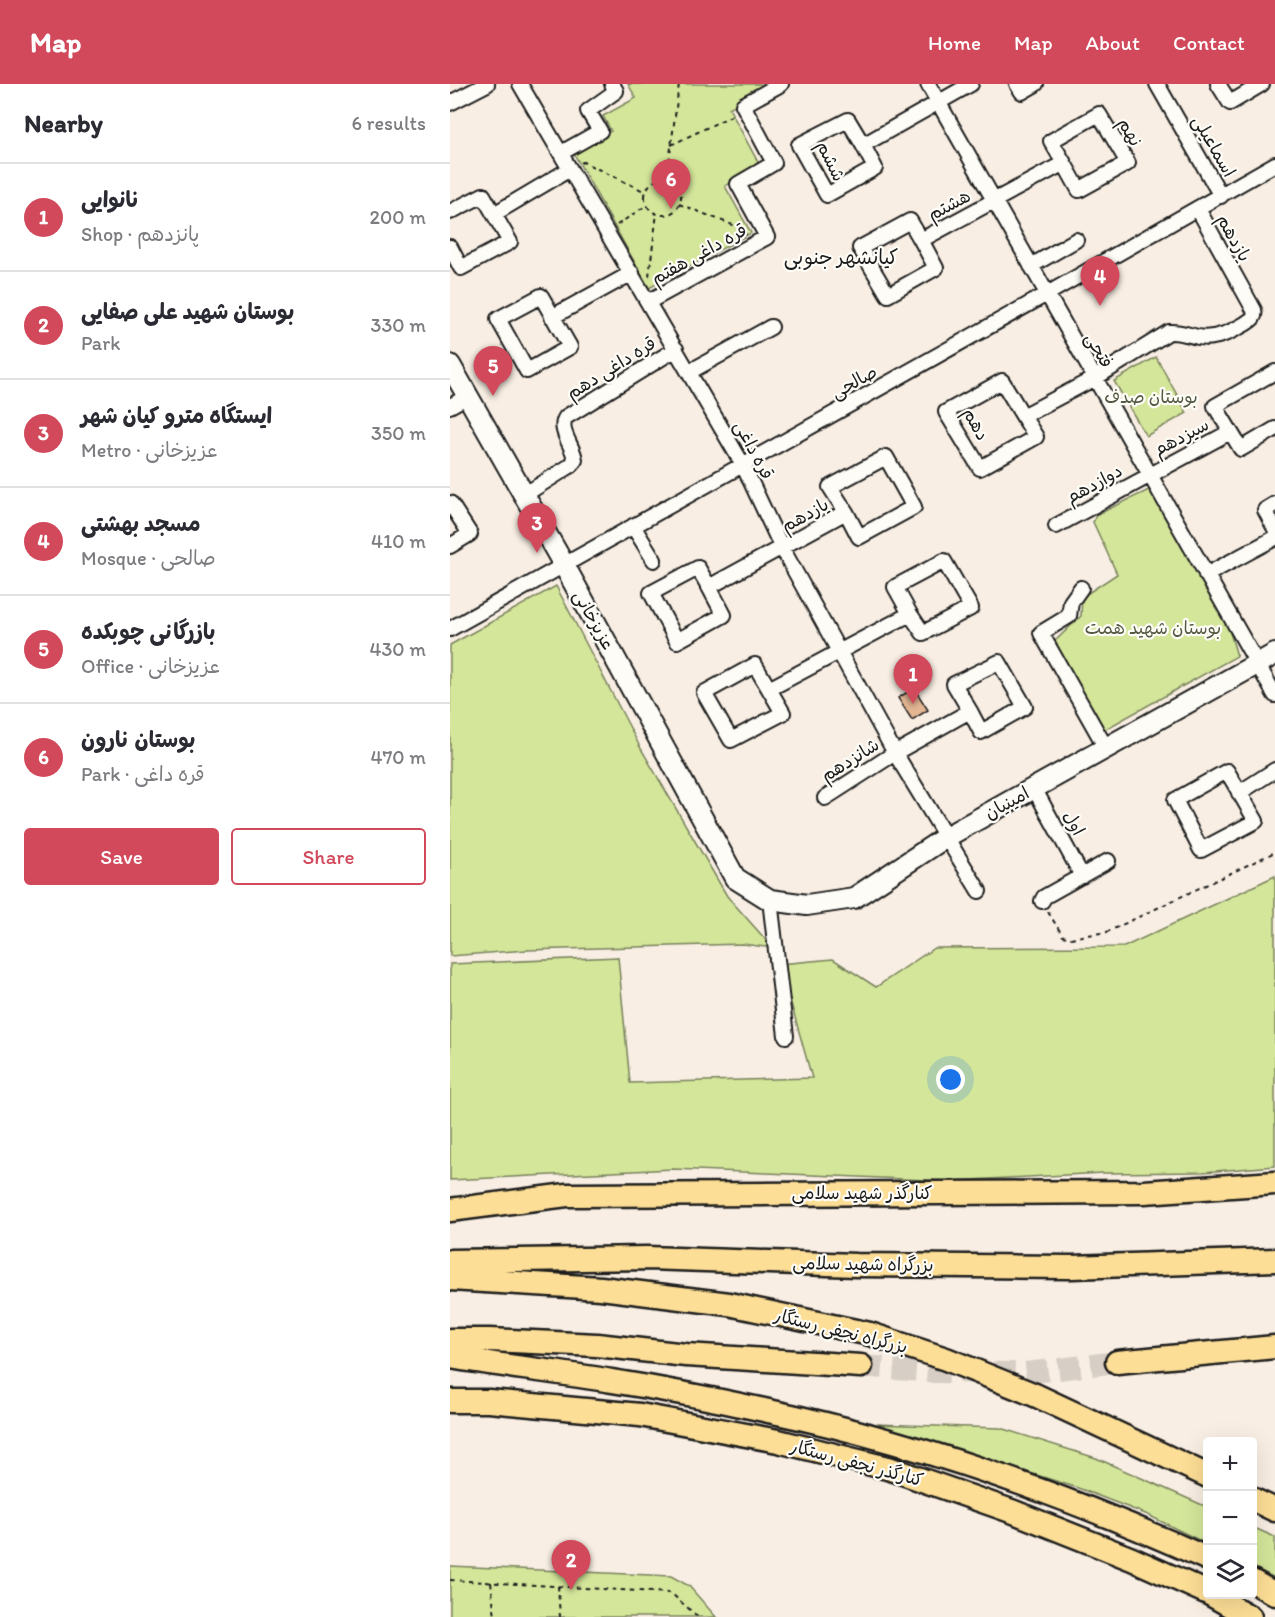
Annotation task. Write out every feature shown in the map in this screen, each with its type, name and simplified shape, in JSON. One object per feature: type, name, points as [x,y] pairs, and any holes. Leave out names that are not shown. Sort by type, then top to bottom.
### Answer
[{"type":"main road","name":"عزیزخانی","points":[[450,365],[564,565],[735,878]]},
{"type":"main road","name":"امینیان","points":[[735,878],[770,900],[807,905],[854,898],[946,837],[1275,654]]},
{"type":"main road","name":"کنارگذر شهید سلامی","points":[[456,1211],[567,1195],[1144,1192],[1275,1183]]},
{"type":"main road","name":"بزرگراه شهید سلامی","points":[[450,1261],[647,1258],[1072,1267],[1275,1260]]},
{"type":"main road","name":"بزرگراه نجفی رستگار","points":[[450,1279],[601,1288],[729,1304],[870,1334],[946,1359],[1035,1395],[1203,1474]]},
{"type":"main road","points":[[450,1340],[597,1345],[686,1355],[861,1366]]},
{"type":"main road","points":[[1117,1362],[1275,1347]]},
{"type":"main road","points":[[450,1357],[613,1381],[766,1410],[879,1439],[996,1473],[1148,1532],[1203,1557]]},
{"type":"main road","name":"کنارگذر نجفی رستگار","points":[[450,1401],[489,1401],[640,1415],[778,1442],[891,1469],[1014,1512],[1131,1559],[1203,1591]]},
{"type":"main road","points":[[1257,1501],[1275,1510]]},
{"type":"main road","points":[[1257,1584],[1275,1594]]},
{"type":"main road","name":"کنارگذر نجفی رستگار","points":[[1218,1599],[1250,1617]]},
{"type":"street","points":[[450,103],[487,84]]},
{"type":"street","name":"قره داغی","points":[[520,84],[743,465],[782,548],[896,753],[979,891]]},
{"type":"street","points":[[561,153],[600,131],[588,111],[616,91],[612,84]]},
{"type":"street","points":[[745,109],[743,105],[781,84]]},
{"type":"street","name":"فتحی","points":[[928,84],[1275,696]]},
{"type":"street","name":"ششم","points":[[863,145],[971,84]]},
{"type":"street","points":[[1017,84],[1022,92],[1036,84]]},
{"type":"street","name":"اسماعیلی","points":[[1157,84],[1221,196]]},
{"type":"street","points":[[1218,84],[1230,103],[1262,84]]},
{"type":"street","name":"قره داغی هفتم","points":[[648,302],[767,237],[738,184],[774,163],[745,109]]},
{"type":"street","name":"نهم","points":[[1099,114],[1128,163],[1079,190],[1064,163],[1051,141],[1099,114]]},
{"type":"street","name":"ششم","points":[[848,120],[863,145],[875,168],[827,195],[799,145],[848,120]]},
{"type":"street","points":[[994,201],[1064,163]]},
{"type":"street","name":"صالحی","points":[[450,629],[1275,164]]},
{"type":"street","points":[[494,214],[570,169]]},
{"type":"street","points":[[450,212],[483,195],[510,242],[461,268],[450,247]]},
{"type":"street","name":"هشتم","points":[[921,240],[994,201]]},
{"type":"street","name":"یازدهم","points":[[1095,378],[1169,332],[1175,331],[1201,338],[1212,337],[1235,330],[1255,315],[1198,209]]},
{"type":"street","name":"هشتم","points":[[910,221],[921,240],[936,268],[888,295],[860,248],[910,221]]},
{"type":"street","points":[[1031,266],[1076,240]]},
{"type":"street","points":[[552,317],[632,273]]},
{"type":"street","points":[[542,296],[552,317],[570,347],[527,371],[498,320],[542,296]]},
{"type":"street","points":[[689,372],[771,327]]},
{"type":"street","name":"قره داغی دهم","points":[[524,495],[570,466],[575,460],[575,454],[563,428],[566,417],[676,349]]},
{"type":"street","name":"سیزدهم","points":[[1275,372],[1215,406],[1241,449],[1275,429]]},
{"type":"street","points":[[1023,416],[1095,378]]},
{"type":"street","name":"دهم","points":[[1002,381],[1023,416],[1036,437],[980,468],[946,412],[1002,381]]},
{"type":"street","points":[[450,406],[468,396]]},
{"type":"street","name":"سیزدهم","points":[[1150,474],[1230,432]]},
{"type":"street","name":"یازدهم","points":[[886,457],[914,507],[859,537],[846,512],[830,486],[886,457]]},
{"type":"street","name":"دوازدهم","points":[[1056,526],[1150,474]]},
{"type":"street","points":[[450,503],[470,534],[450,546]]},
{"type":"street","points":[[1275,504],[1265,510],[1275,529]]},
{"type":"street","name":"یازدهم","points":[[782,548],[846,512]]},
{"type":"street","points":[[633,526],[654,560]]},
{"type":"street","points":[[1206,574],[1275,538]]},
{"type":"street","points":[[709,587],[782,548]]},
{"type":"street","points":[[944,561],[971,608],[923,633],[910,614],[895,587],[944,561]]},
{"type":"street","points":[[698,568],[709,587],[724,615],[677,640],[651,593],[698,568]]},
{"type":"street","points":[[1082,588],[1071,602],[1069,616],[1041,633],[1106,748]]},
{"type":"street","points":[[769,689],[910,614]]},
{"type":"street","points":[[999,662],[1025,707],[981,732],[970,711],[954,684],[999,662]]},
{"type":"street","points":[[755,665],[769,689],[783,713],[731,740],[704,693],[755,665]]},
{"type":"street","name":"شانزدهم","points":[[825,798],[896,753],[970,711]]},
{"type":"street","points":[[1239,793],[1275,770]]},
{"type":"street","points":[[1227,771],[1239,793],[1256,821],[1202,850],[1175,800],[1227,771]]},
{"type":"street","name":"اول","points":[[1034,788],[1082,876]]},
{"type":"street","points":[[1042,902],[1044,897],[1108,861]]},
{"type":"street","points":[[770,900],[786,1036]]},
{"type":"path","points":[[667,179],[679,84]]},
{"type":"path","points":[[671,146],[745,109]]},
{"type":"path","points":[[570,169],[583,162],[646,192]]},
{"type":"path","points":[[667,179],[678,187],[681,194],[679,204],[671,213],[657,213],[647,205],[646,192],[653,182],[667,179]]},
{"type":"path","points":[[679,204],[743,230],[752,246]]},
{"type":"path","points":[[607,232],[647,205]]},
{"type":"path","points":[[639,286],[648,281],[657,213]]},
{"type":"path","points":[[1042,902],[1063,936],[1070,938],[1107,932],[1275,852]]},
{"type":"path","points":[[450,1580],[671,1593],[698,1617]]},
{"type":"path","points":[[491,1582],[495,1617]]},
{"type":"path","points":[[558,1586],[560,1617]]},
{"type":"green space","points":[[628,84],[773,84],[729,108],[760,166],[725,186],[751,233],[649,288],[573,152],[611,131],[603,116],[636,98]]},
{"type":"green space","name":"بوستان صدف","points":[[1156,357],[1187,413],[1146,436],[1114,381]]},
{"type":"green space","name":"بوستان شهید همت","points":[[1151,489],[1226,619],[1237,656],[1102,731],[1052,644],[1081,616],[1082,597],[1117,574],[1093,522],[1096,515]]},
{"type":"green space","points":[[556,586],[640,747],[727,896],[773,948],[743,944],[527,950],[450,956],[450,645]]},
{"type":"green space","points":[[1275,876],[1275,1166],[1203,1172],[1103,1173],[950,1181],[673,1169],[450,1180],[450,964],[618,957],[630,1083],[812,1078],[780,964],[833,959],[876,987],[934,948],[1124,947]]},
{"type":"green space","points":[[874,1424],[1000,1428],[1096,1458],[1203,1505],[1203,1542],[1148,1515],[1078,1488]]},
{"type":"green space","points":[[1257,1529],[1275,1537],[1275,1578],[1257,1569]]},
{"type":"green space","points":[[450,1566],[671,1576],[689,1586],[716,1617],[450,1617]]},
{"type":"building","points":[[914,688],[928,710],[912,720],[898,698]]},
{"type":"tunnel","points":[[861,1366],[935,1372],[1026,1373],[1117,1362]]},
{"type":"place","name":"بوستان نارون","points":[[671,209]]},
{"type":"place","name":"مسجد بهشتی","points":[[1100,306]]},
{"type":"place","name":"بازرگانی چوبکده","points":[[493,396]]},
{"type":"place","name":"ایستگاه مترو کیان شهر","points":[[537,553]]},
{"type":"place","name":"نانوایی","points":[[913,704]]},
{"type":"place","name":"بوستان شهید علی صفایی","points":[[571,1590]]},
{"type":"district","name":"کیانشهر جنوبی","points":[[841,257]]}]
